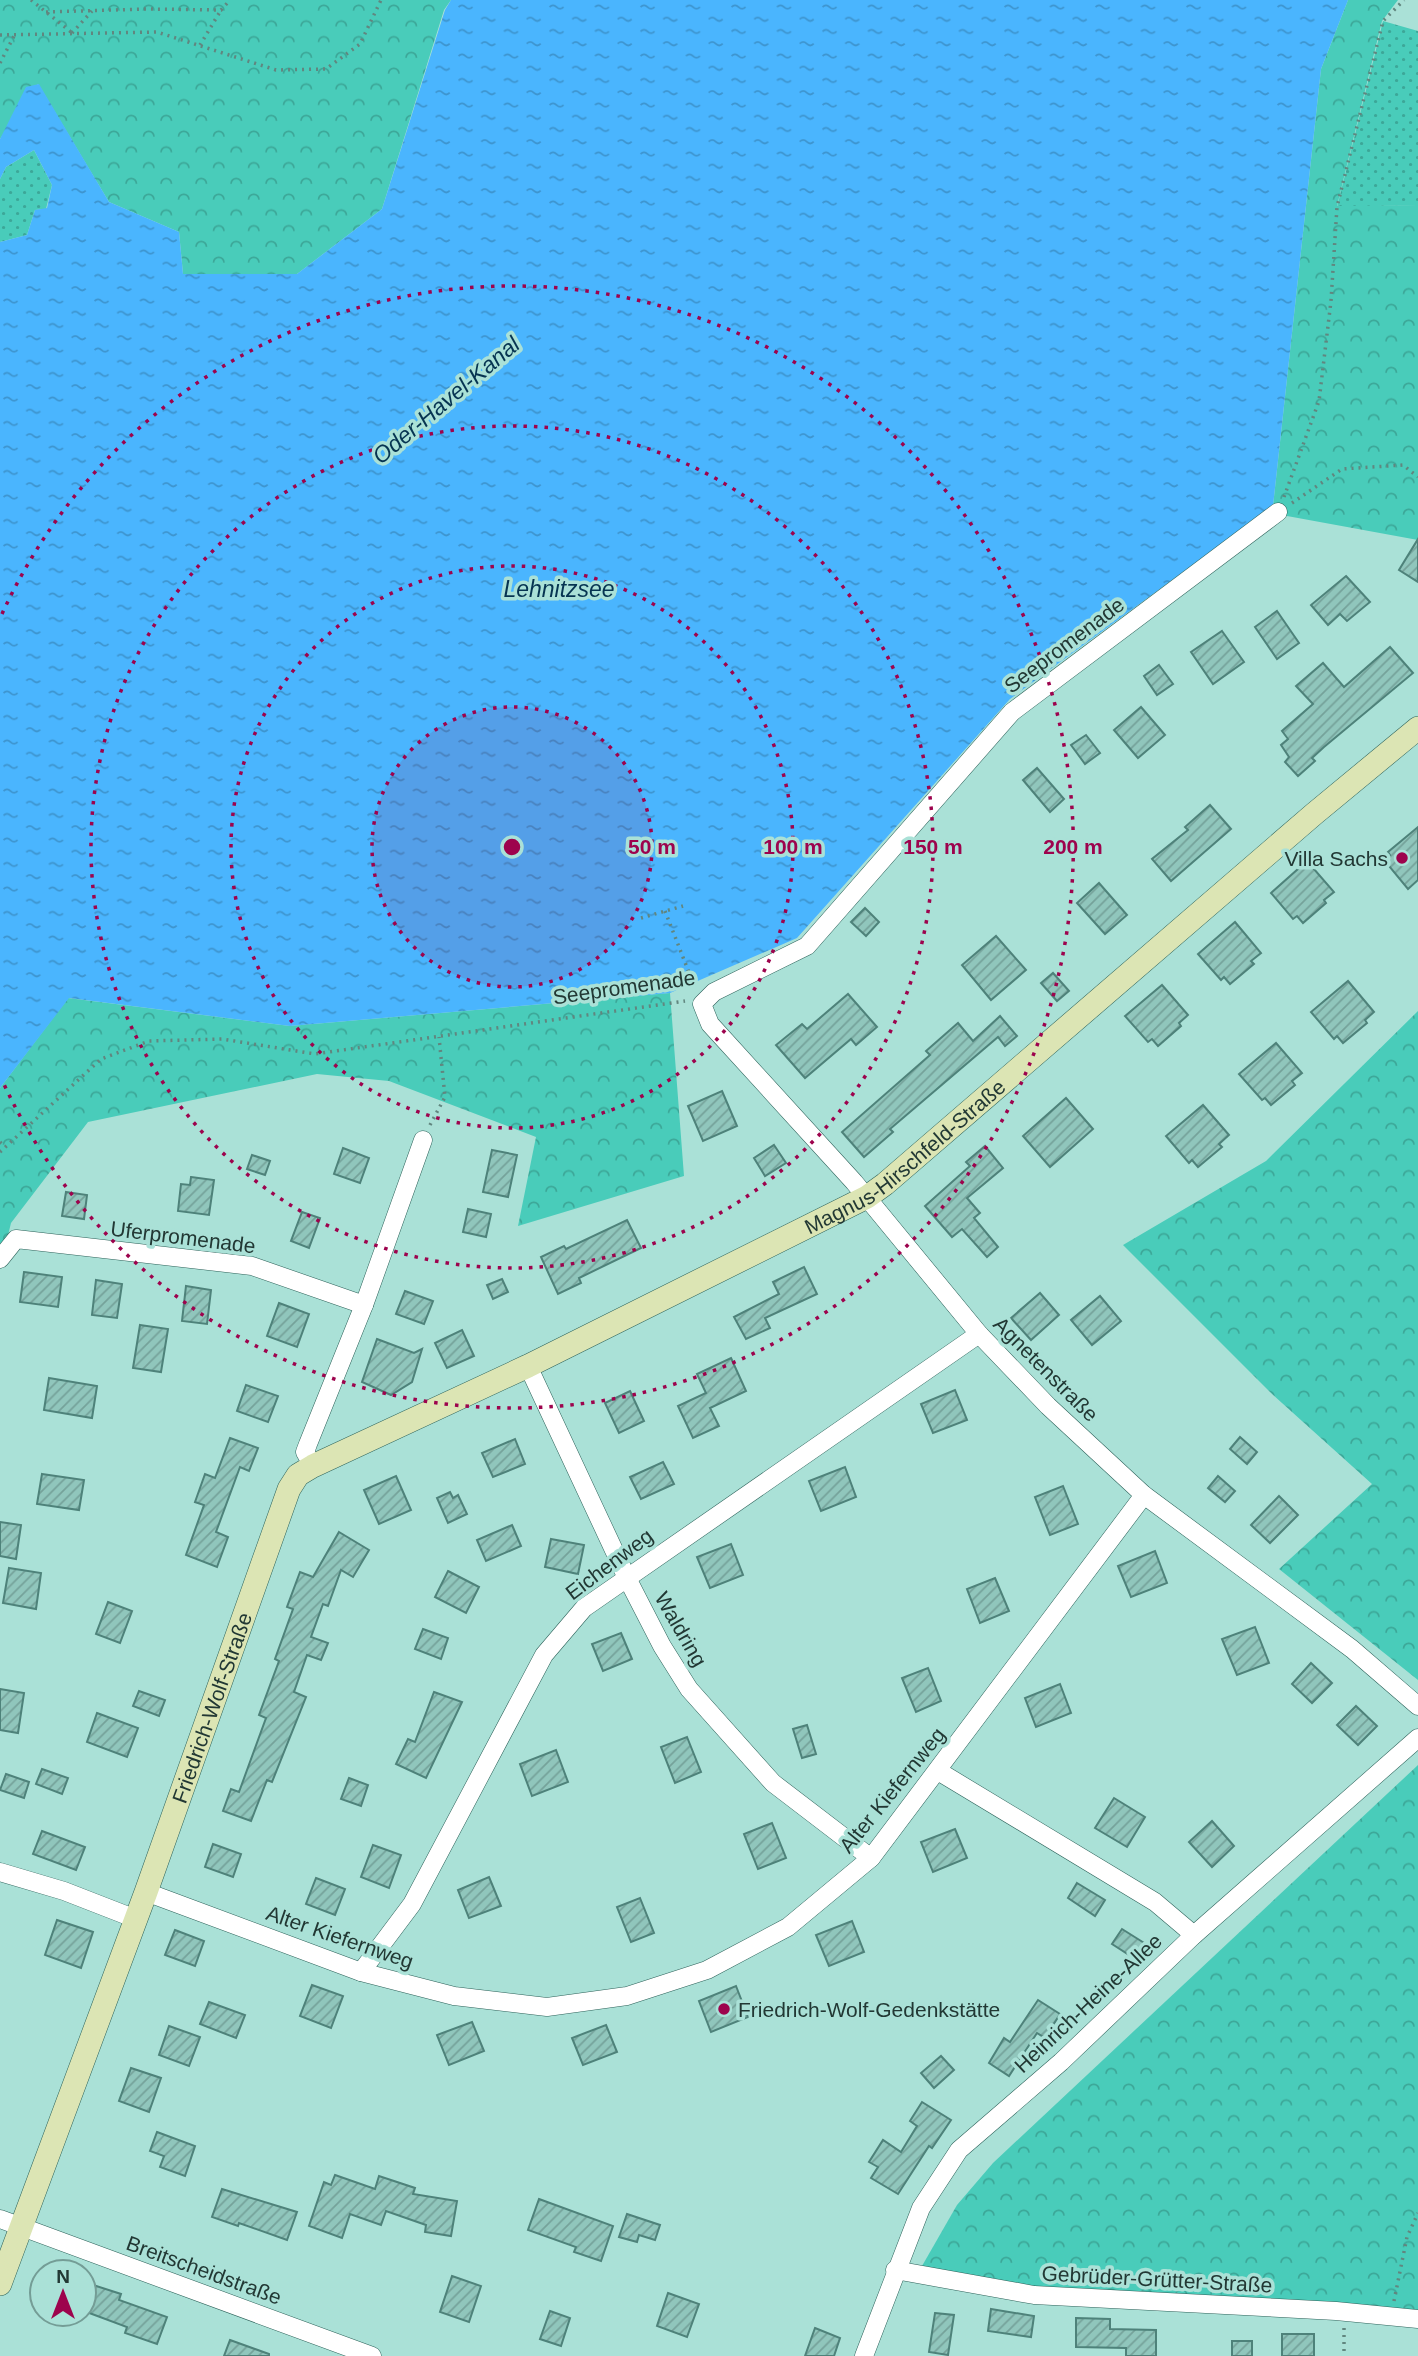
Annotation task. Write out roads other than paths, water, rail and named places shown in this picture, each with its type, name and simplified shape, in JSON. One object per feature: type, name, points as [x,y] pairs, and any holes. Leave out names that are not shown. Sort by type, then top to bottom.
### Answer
[{"type":"street","name":"Seepromenade","points":[[699,998],[807,946],[1012,712],[1279,512]]},
{"type":"street","name":"Magnus-Hirschfeld-Straße","points":[[313,1466],[528,1366],[867,1197],[897,1175],[1314,814],[1418,728]]},
{"type":"street","name":"Agnetenstraße","points":[[699,998],[710,1024],[867,1197],[979,1334],[1048,1406],[1144,1496],[1352,1649],[1418,1706]]},
{"type":"street","points":[[313,1466],[305,1452],[364,1305],[423,1140]]},
{"type":"street","name":"Uferpromenade","points":[[0,1259],[16,1239],[252,1266],[364,1305]]},
{"type":"street","name":"Eichenweg","points":[[361,1972],[412,1904],[544,1655],[584,1608],[626,1576],[979,1334]]},
{"type":"street","name":"Waldring","points":[[528,1366],[626,1576],[662,1646],[689,1689],[773,1783],[871,1858]]},
{"type":"street","name":"Friedrich-Wolf-Straße","points":[[0,2284],[11,2223],[136,1919],[289,1489],[298,1475],[313,1466]]},
{"type":"street","name":"Alter Kiefernweg","points":[[146,1892],[361,1972],[454,1996],[547,2007],[627,1996],[707,1970],[788,1927],[871,1858],[1144,1496]]},
{"type":"street","name":"Heinrich-Heine-Allee","points":[[864,2356],[921,2208],[960,2150],[1061,2062],[1194,1936],[1418,1738]]},
{"type":"street","points":[[938,1771],[1155,1902],[1194,1936]]},
{"type":"street","points":[[0,1872],[64,1891],[136,1919]]},
{"type":"street","name":"Breitscheidstraße","points":[[11,2223],[372,2356]]},
{"type":"street","name":"Gebrüder-Grütter-Straße","points":[[895,2270],[1034,2295],[1343,2312],[1418,2319]]},
{"type":"water","name":"Lehnitzsee","points":[[451,0],[1348,0],[1321,69],[1273,506],[1010,699],[797,938],[670,993],[290,1026],[69,998],[0,1088],[0,242],[27,235],[35,210],[47,208],[52,185],[34,150],[6,167],[0,179],[0,139],[26,87],[39,84],[109,202],[179,232],[183,274],[297,274],[382,209],[445,10]]},
{"type":"place","name":"Villa Sachs","points":[[1402,858]]},
{"type":"place","name":"Friedrich-Wolf-Gedenkstätte","points":[[724,2009]]},
{"type":"water label","name":"Oder-Havel-Kanal","points":[[446,400]]}]
